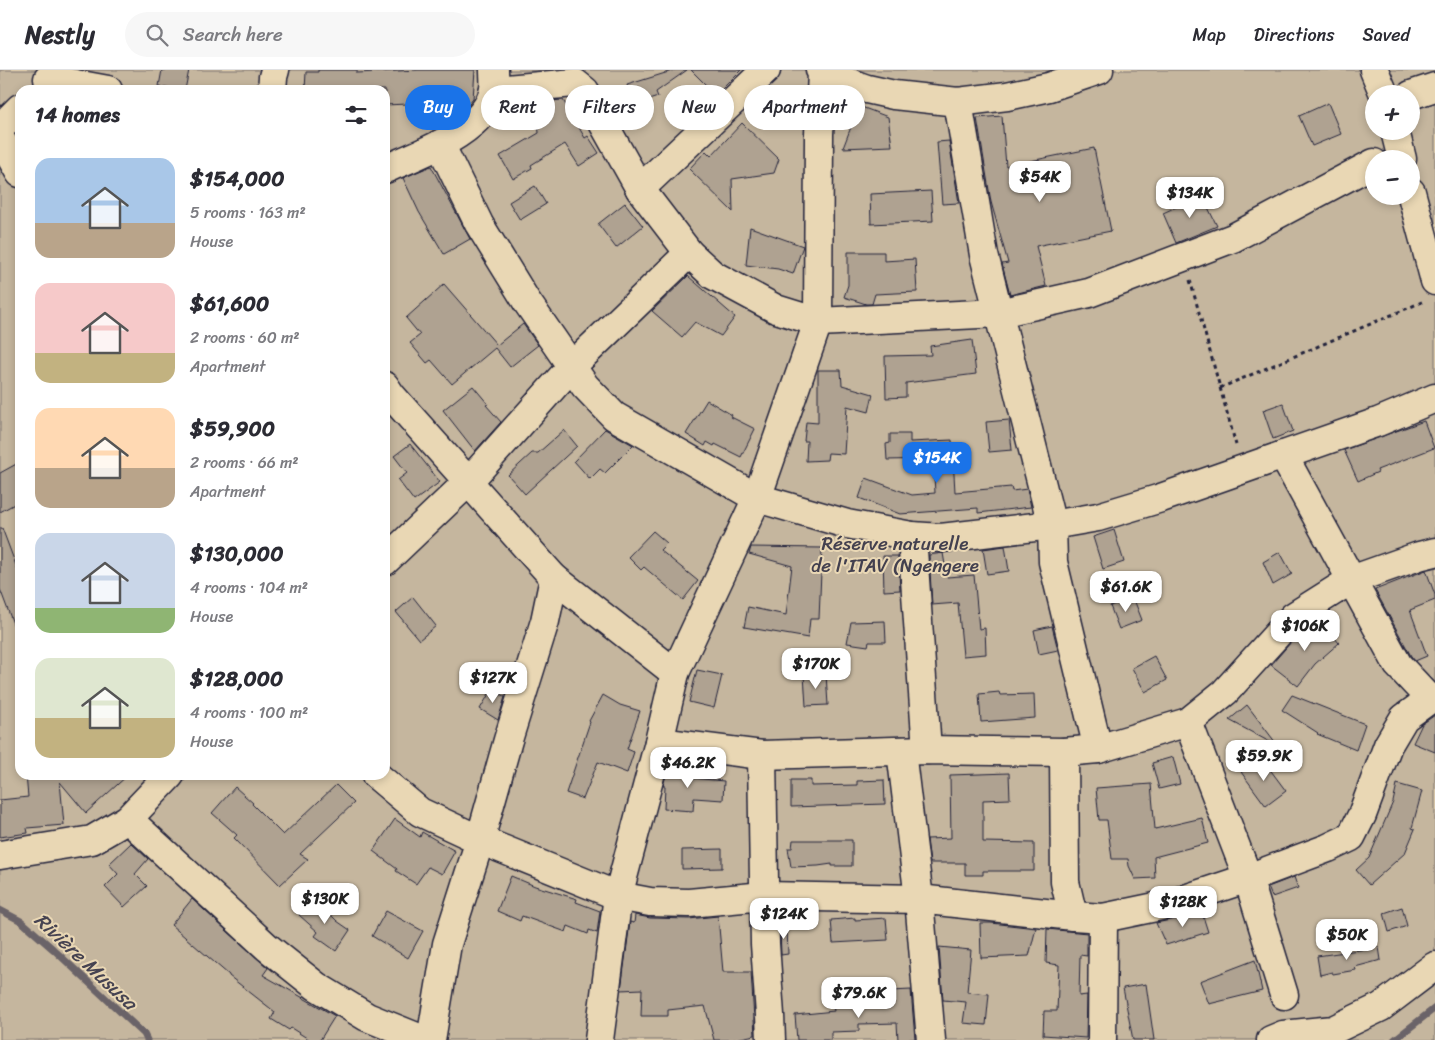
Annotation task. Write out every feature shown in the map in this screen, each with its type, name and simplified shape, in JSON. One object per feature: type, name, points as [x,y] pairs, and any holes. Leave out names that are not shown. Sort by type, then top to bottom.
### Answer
[{"type":"street","points":[[272,85],[275,70]]},
{"type":"street","points":[[640,189],[766,70]]},
{"type":"street","points":[[599,1040],[618,896],[659,742],[675,673],[757,498],[818,322],[821,72],[867,89],[894,95],[958,102],[1007,96],[1049,87],[1099,70]]},
{"type":"street","points":[[1374,70],[1380,85]]},
{"type":"street","points":[[46,80],[77,85]]},
{"type":"street","points":[[390,167],[440,144],[463,131],[485,109],[494,80],[575,83],[585,91],[640,189],[689,254],[713,275],[776,309],[818,322],[999,313],[1089,293],[1233,238],[1365,168]]},
{"type":"street","points":[[1420,92],[1435,87]]},
{"type":"street","points":[[958,102],[984,255],[1052,525],[1053,562],[1098,749]]},
{"type":"street","points":[[0,128],[15,113]]},
{"type":"street","points":[[0,138],[15,164]]},
{"type":"street","points":[[440,144],[479,224],[527,302],[584,386],[614,416],[757,498],[847,524],[912,536],[941,538],[1052,525],[1098,517],[1161,498],[1378,422],[1435,398]]},
{"type":"street","points":[[1413,205],[1430,291]]},
{"type":"street","points":[[390,556],[469,481],[572,366],[689,254]]},
{"type":"street","points":[[390,394],[554,578],[675,673]]},
{"type":"street","points":[[382,780],[420,812],[480,840],[618,896],[650,902],[689,902],[764,896],[919,899],[1103,918],[1170,904],[1248,878],[1328,848],[1351,837],[1362,815],[1388,745],[1404,718],[1432,699],[1398,665],[1283,455]]},
{"type":"street","points":[[912,536],[914,750],[919,899],[930,1040]]},
{"type":"street","points":[[659,742],[762,754],[914,750],[1064,752],[1098,749],[1188,722],[1225,692],[1294,616],[1351,580],[1435,552]]},
{"type":"street","points":[[431,1040],[447,944],[545,621],[554,578]]},
{"type":"street","points":[[1188,722],[1248,878],[1284,994]]},
{"type":"street","points":[[1064,752],[1065,882],[1073,916]]},
{"type":"street","points":[[762,754],[765,944],[771,1040]]},
{"type":"street","points":[[0,855],[92,840],[128,819],[165,780]]},
{"type":"street","points":[[128,819],[267,947],[316,986],[367,1017],[424,1040]]},
{"type":"street","points":[[1102,1040],[1103,918]]},
{"type":"street","points":[[1271,1040],[1284,1035],[1332,1030],[1381,1007],[1435,966]]},
{"type":"path","points":[[1184,256],[1243,469]]},
{"type":"path","points":[[1220,388],[1430,291]]},
{"type":"green space","name":"Réserve naturelle de l'ITAV (Ngengere","points":[[0,70],[1435,70],[1435,1040],[0,1040]]},
{"type":"building","points":[[162,70],[189,70],[186,85],[159,85]]},
{"type":"building","points":[[318,70],[357,70],[357,73],[475,70],[473,99],[471,102],[471,85],[405,85],[405,104],[390,105],[390,85],[305,85],[306,72],[318,72]]},
{"type":"building","points":[[675,70],[687,70],[664,85],[656,92],[658,97],[654,98],[654,85],[627,85]]},
{"type":"building","points":[[691,70],[741,70],[726,85],[706,85]]},
{"type":"building","points":[[563,100],[565,103],[565,130],[580,130],[585,138],[588,136],[599,153],[579,166],[565,144],[531,165],[532,168],[513,179],[500,156],[539,133],[539,130],[555,130],[555,101]]},
{"type":"building","points":[[1328,103],[1341,134],[1312,146],[1299,116]]},
{"type":"building","points":[[865,108],[888,117],[892,146],[843,148],[850,130],[865,130]]},
{"type":"building","points":[[1002,116],[1006,166],[1094,148],[1111,231],[1036,246],[1046,286],[1010,295],[1002,264],[1008,263],[991,202],[977,118]]},
{"type":"building","points":[[742,123],[744,130],[749,130],[779,159],[774,173],[732,179],[733,212],[689,169],[706,151],[711,156]]},
{"type":"building","points":[[949,141],[959,203],[942,204],[937,142]]},
{"type":"building","points":[[431,166],[470,239],[444,254],[419,212],[403,178]]},
{"type":"building","points":[[535,186],[546,204],[520,220],[509,202]]},
{"type":"building","points":[[931,191],[933,221],[871,224],[870,194]]},
{"type":"building","points":[[1202,195],[1217,226],[1176,243],[1163,213]]},
{"type":"building","points":[[625,203],[643,226],[616,248],[598,224]]},
{"type":"building","points":[[750,227],[803,246],[793,274],[778,269],[746,265]]},
{"type":"building","points":[[848,252],[884,252],[884,261],[915,259],[917,292],[875,294],[872,304],[844,297],[848,285]]},
{"type":"building","points":[[688,276],[735,317],[721,336],[695,322],[682,337],[652,311]]},
{"type":"building","points":[[444,284],[497,345],[523,324],[538,345],[510,367],[495,348],[452,384],[431,360],[427,363],[410,343],[420,335],[406,318]]},
{"type":"building","points":[[972,340],[976,374],[906,383],[906,397],[886,398],[885,356],[931,355],[930,346]]},
{"type":"building","points":[[818,370],[841,370],[842,385],[873,394],[869,412],[847,406],[844,454],[828,453],[827,460],[806,461],[807,441],[804,441],[806,422],[818,423]]},
{"type":"building","points":[[473,386],[501,422],[475,451],[443,410]]},
{"type":"building","points":[[707,400],[732,415],[731,417],[755,429],[741,457],[715,444],[714,446],[707,442],[705,446],[686,434]]},
{"type":"building","points":[[1283,403],[1293,431],[1273,439],[1263,410]]},
{"type":"building","points":[[1009,420],[1012,450],[989,452],[986,422]]},
{"type":"building","points":[[1424,421],[1434,448],[1377,470],[1378,472],[1358,481],[1344,450]]},
{"type":"building","points":[[605,429],[633,445],[605,473],[600,469],[590,479],[574,461]]},
{"type":"building","points":[[564,430],[577,446],[525,494],[508,475],[532,453],[538,453]]},
{"type":"building","points":[[890,434],[910,434],[910,442],[952,440],[955,492],[1011,487],[1012,491],[1027,489],[1031,507],[978,513],[978,508],[900,514],[859,498],[866,478],[912,495],[935,493],[933,459],[887,460],[886,444],[890,443]]},
{"type":"building","points":[[410,444],[440,482],[414,501],[398,480],[407,473],[394,456]]},
{"type":"building","points":[[15,465],[15,504],[0,512],[0,473]]},
{"type":"building","points":[[0,528],[2,528],[15,563],[15,629],[0,589]]},
{"type":"building","points":[[1114,530],[1124,562],[1103,569],[1093,537]]},
{"type":"building","points":[[653,531],[667,543],[660,550],[698,581],[683,600],[644,567],[641,570],[628,557]]},
{"type":"building","points":[[1005,546],[1009,571],[987,574],[983,549]]},
{"type":"building","points":[[751,547],[822,548],[819,619],[810,619],[808,638],[744,627],[748,607],[786,615],[792,566],[749,554]]},
{"type":"building","points":[[1280,552],[1292,574],[1273,585],[1263,562]]},
{"type":"building","points":[[943,553],[947,577],[974,575],[979,629],[985,628],[986,654],[963,656],[958,603],[932,605],[929,555]]},
{"type":"building","points":[[883,556],[898,556],[900,590],[884,591]]},
{"type":"building","points":[[1426,570],[1435,600],[1410,610],[1427,656],[1415,661],[1375,590]]},
{"type":"building","points":[[413,597],[436,626],[419,640],[396,612]]},
{"type":"building","points":[[1133,597],[1142,620],[1119,629],[1110,606]]},
{"type":"building","points":[[1319,619],[1339,643],[1315,664],[1298,686],[1271,665],[1291,642]]},
{"type":"building","points":[[885,621],[886,642],[869,642],[868,646],[847,643],[851,622]]},
{"type":"building","points":[[1052,626],[1058,650],[1039,654],[1034,630]]},
{"type":"building","points":[[1154,656],[1167,680],[1145,692],[1132,668]]},
{"type":"building","points":[[697,670],[722,675],[714,708],[689,702]]},
{"type":"building","points":[[826,674],[828,705],[806,706],[804,675]]},
{"type":"building","points":[[492,689],[505,697],[498,720],[480,709]]},
{"type":"building","points":[[999,692],[1000,695],[1034,694],[1035,718],[981,722],[979,694]]},
{"type":"building","points":[[603,695],[620,705],[640,711],[627,749],[634,752],[627,773],[598,762],[583,799],[566,793],[589,721]]},
{"type":"building","points":[[1292,695],[1365,724],[1356,750],[1317,734],[1282,710]]},
{"type":"building","points":[[1247,705],[1279,747],[1229,720]]},
{"type":"building","points":[[1435,715],[1435,752],[1413,743],[1422,724]]},
{"type":"building","points":[[1173,757],[1180,784],[1159,789],[1152,763]]},
{"type":"building","points":[[1263,760],[1286,791],[1266,806],[1241,772]]},
{"type":"building","points":[[669,764],[694,768],[692,778],[724,781],[723,800],[694,798],[693,811],[664,809],[665,786],[663,786]]},
{"type":"building","points":[[1009,773],[1010,799],[983,800],[983,842],[1034,843],[1034,871],[983,871],[983,875],[965,875],[965,863],[930,863],[927,839],[951,838],[950,775]]},
{"type":"building","points":[[26,780],[122,780],[86,813],[60,782],[64,825],[27,828],[28,833],[0,837],[0,800],[28,797]]},
{"type":"building","points":[[791,780],[811,780],[811,786],[857,785],[857,781],[884,780],[885,804],[791,807]]},
{"type":"building","points":[[1151,784],[1155,829],[1202,818],[1208,843],[1154,857],[1155,878],[1135,879],[1128,859],[1112,859],[1107,820],[1099,820],[1096,788]]},
{"type":"building","points":[[1397,784],[1422,791],[1412,828],[1415,829],[1405,853],[1369,885],[1356,870],[1369,858],[1393,802]]},
{"type":"building","points":[[336,785],[354,803],[300,854],[308,859],[280,885],[234,838],[237,835],[212,813],[235,787],[283,835]]},
{"type":"building","points":[[395,819],[420,837],[422,832],[455,851],[442,874],[428,867],[416,884],[396,871],[397,869],[373,851]]},
{"type":"building","points":[[793,840],[852,840],[852,866],[832,866],[832,864],[791,867],[788,848],[792,848]]},
{"type":"building","points":[[131,843],[148,859],[135,874],[147,886],[124,907],[105,887],[118,874],[109,864]]},
{"type":"building","points":[[722,849],[722,868],[682,869],[682,850]]},
{"type":"building","points":[[511,876],[535,886],[577,899],[576,902],[600,911],[597,933],[589,930],[588,934],[568,926],[566,932],[522,916],[520,921],[497,911]]},
{"type":"building","points":[[1294,877],[1298,888],[1272,897],[1268,887]]},
{"type":"building","points":[[314,898],[337,921],[350,930],[336,951],[315,936],[318,932],[299,915]]},
{"type":"building","points":[[192,899],[268,968],[263,975],[335,1016],[320,1040],[310,1040],[291,1028],[289,1030],[271,1019],[275,1012],[229,976],[171,925]]},
{"type":"building","points":[[1402,907],[1407,926],[1389,932],[1384,913]]},
{"type":"building","points":[[1201,910],[1208,932],[1166,945],[1156,923]]},
{"type":"building","points":[[386,911],[423,931],[408,958],[372,936]]},
{"type":"building","points":[[635,915],[650,918],[689,919],[718,916],[723,972],[751,972],[755,1035],[731,1040],[714,1040],[705,1006],[668,1010],[668,1016],[641,1016],[642,989],[621,990],[630,922],[634,923]]},
{"type":"building","points":[[855,918],[855,920],[886,918],[888,940],[833,943],[831,920]]},
{"type":"building","points":[[980,923],[1036,928],[1029,956],[981,958]]},
{"type":"building","points":[[780,926],[787,926],[788,954],[781,955]]},
{"type":"building","points":[[1047,929],[1087,933],[1087,956],[1080,955],[1079,996],[1087,995],[1086,1038],[1043,1035],[1044,1011],[1057,1011],[1059,965],[1046,963]]},
{"type":"building","points":[[939,947],[971,950],[967,992],[989,994],[986,1025],[963,1023],[966,1002],[943,1000]]},
{"type":"building","points":[[1379,947],[1381,960],[1355,967],[1356,970],[1320,975],[1317,956]]},
{"type":"building","points":[[1255,960],[1262,991],[1209,1004],[1200,981]]},
{"type":"building","points":[[1146,984],[1154,1040],[1133,1040],[1123,988]]},
{"type":"building","points":[[911,990],[915,1039],[898,1040],[897,1023],[859,1024],[859,1031],[831,1032],[831,1040],[797,1040],[795,1015],[834,1011],[833,1006],[892,1004],[891,991]]},
{"type":"waterway","name":"Rivière Mususa","points":[[0,910],[21,921],[53,949],[144,1034],[147,1040]]},
{"type":"waterway","name":"Rivière Mususa","points":[[1394,1040],[1435,1008]]}]
